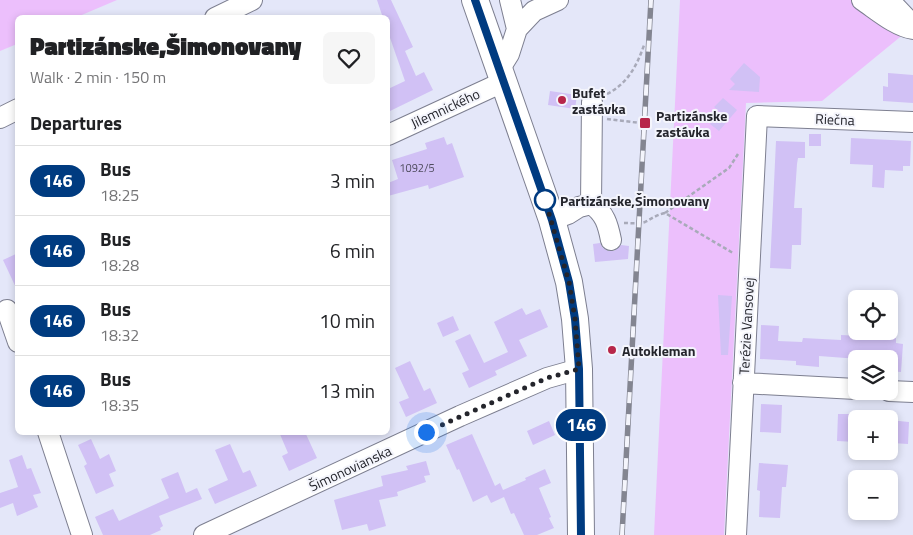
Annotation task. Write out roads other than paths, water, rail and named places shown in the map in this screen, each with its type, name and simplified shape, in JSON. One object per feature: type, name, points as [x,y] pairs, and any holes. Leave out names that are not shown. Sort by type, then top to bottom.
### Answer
[{"type":"main road","points":[[475,0],[552,220],[569,282],[575,319],[579,369],[581,535]]},
{"type":"street","points":[[221,15],[252,0]]},
{"type":"street","points":[[510,0],[517,30]]},
{"type":"street","points":[[501,76],[517,30],[534,11],[558,0]]},
{"type":"street","points":[[862,0],[895,22],[907,28],[913,27]]},
{"type":"street","points":[[889,0],[913,27]]},
{"type":"street","name":"Jilemnického","points":[[390,134],[501,76]]},
{"type":"street","points":[[591,110],[591,204]]},
{"type":"street","points":[[0,118],[15,111]]},
{"type":"street","name":"Riečna","points":[[757,116],[913,122]]},
{"type":"street","name":"Terézie Vansovej","points":[[736,535],[757,116]]},
{"type":"street","points":[[552,220],[568,214],[579,207],[591,204]]},
{"type":"street","points":[[591,204],[603,214],[608,225],[611,240]]},
{"type":"street","points":[[8,309],[15,332]]},
{"type":"street","name":"Šimonovianska","points":[[204,535],[460,416],[547,378],[579,369]]},
{"type":"street","points":[[744,383],[848,389]]},
{"type":"street","points":[[898,391],[913,392]]},
{"type":"street","points":[[49,435],[82,535]]},
{"type":"railway","points":[[622,535],[651,0]]},
{"type":"place","name":"Bufet zastávka","points":[[562,100]]},
{"type":"place","name":"Partizánske zastávka","points":[[645,123]]},
{"type":"place","name":"Partizánske,Šimonovany","points":[[545,200]]},
{"type":"place","name":"Autokleman","points":[[612,350]]}]
